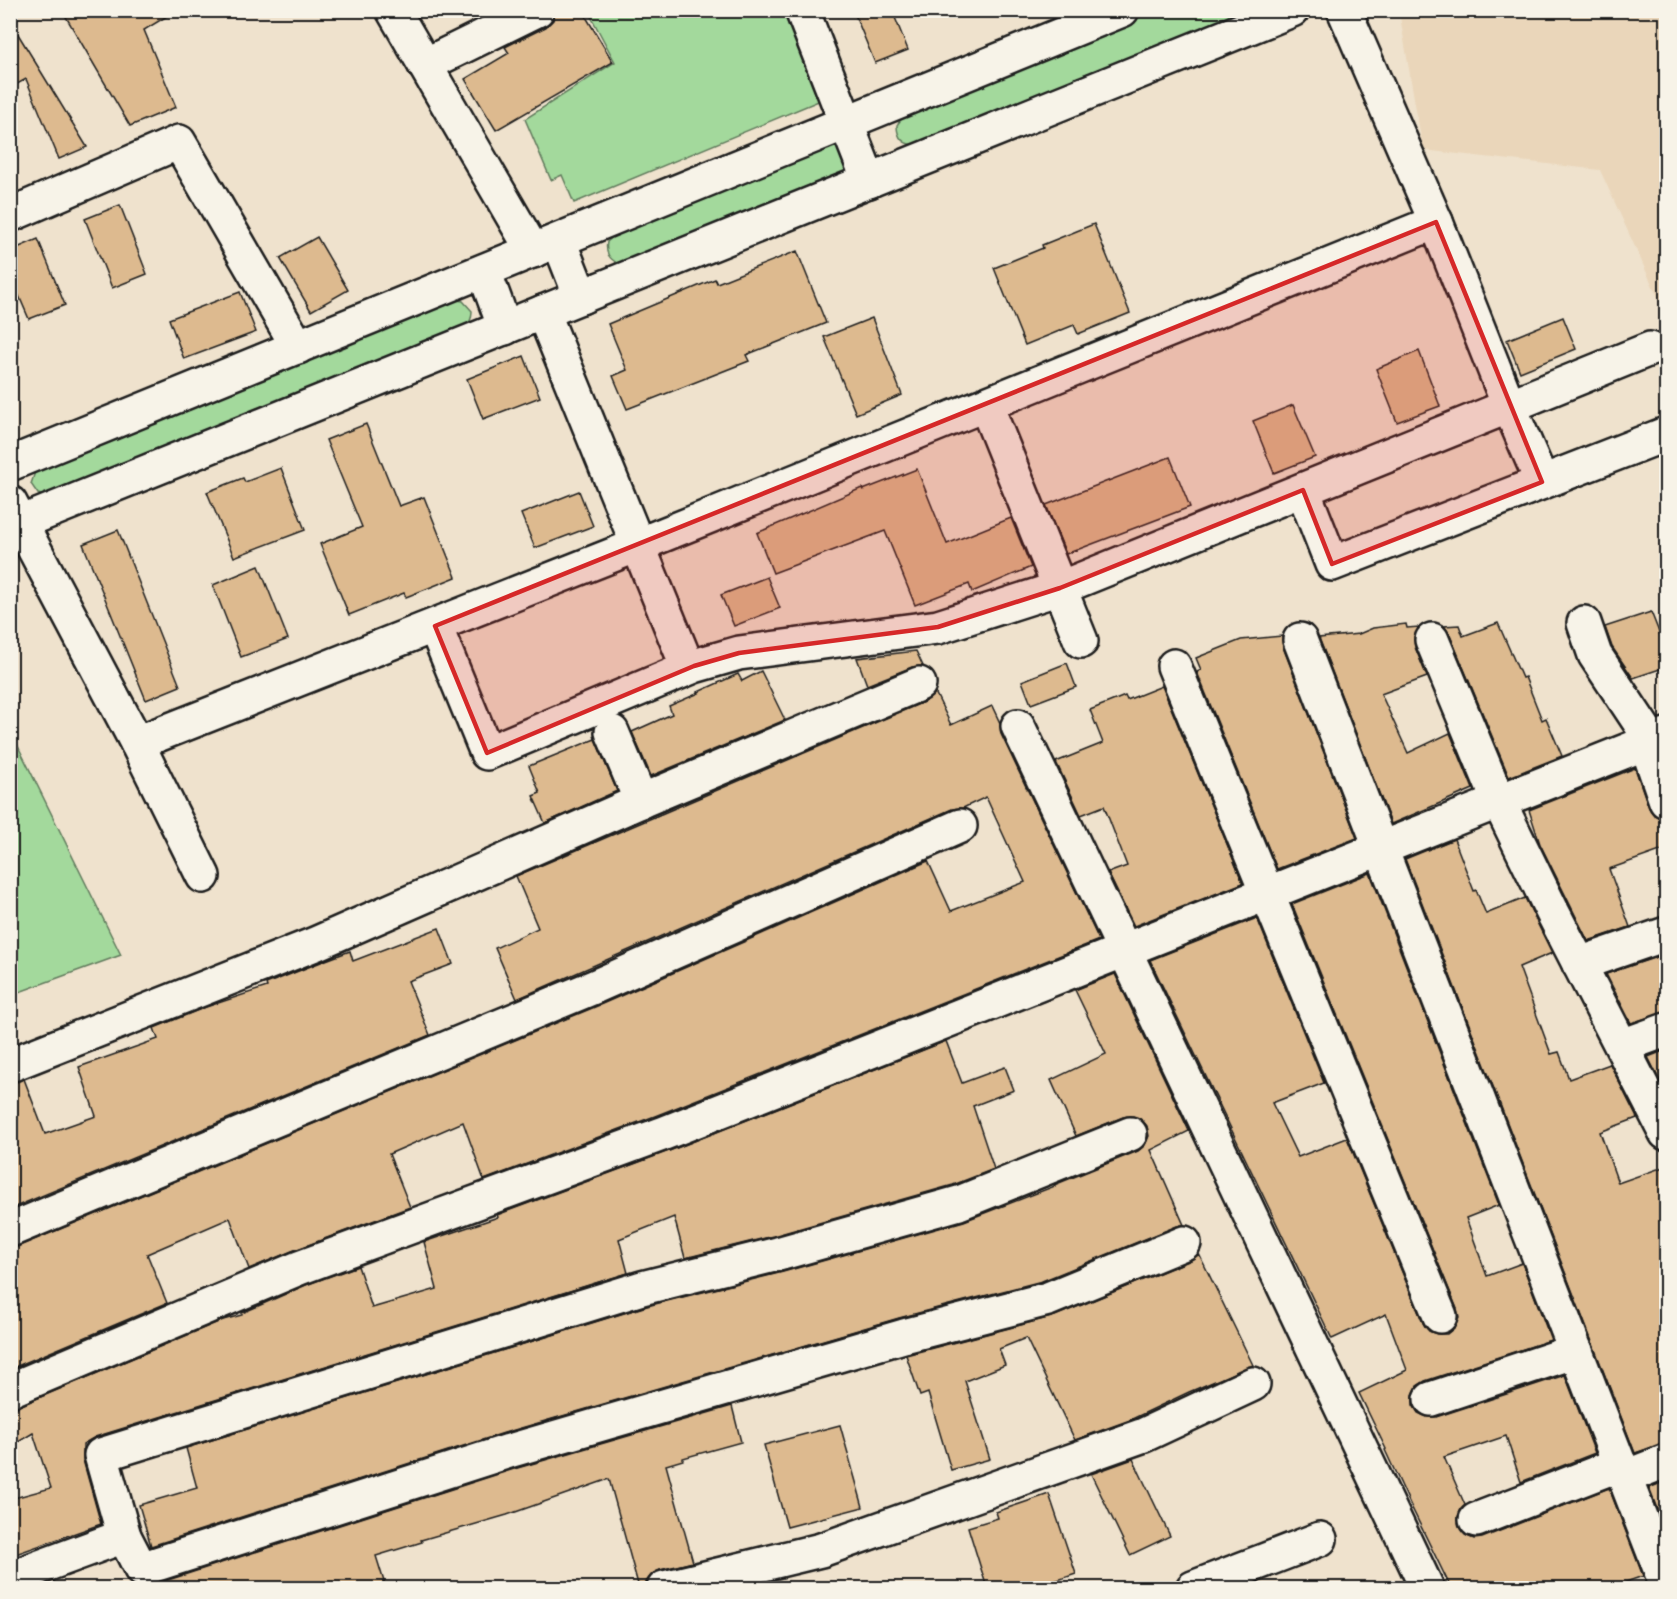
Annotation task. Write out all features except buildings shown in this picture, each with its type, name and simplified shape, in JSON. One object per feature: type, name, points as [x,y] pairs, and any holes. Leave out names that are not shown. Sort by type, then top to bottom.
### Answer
[{"type":"street","points":[[393,10],[425,65],[581,297]]},
{"type":"street","points":[[425,65],[537,10]]},
{"type":"street","points":[[802,10],[869,181]]},
{"type":"street","points":[[10,464],[1122,10]]},
{"type":"street","points":[[203,876],[137,743],[14,518],[505,328],[1292,10]]},
{"type":"street","points":[[1344,10],[1436,222],[1509,406],[1542,482]]},
{"type":"street","points":[[10,215],[179,142],[298,347]]},
{"type":"street","points":[[137,743],[638,545],[1436,222]]},
{"type":"street","points":[[484,271],[505,328]]},
{"type":"street","points":[[543,312],[688,668]]},
{"type":"street","points":[[435,626],[488,753],[688,668],[739,653],[938,627],[1060,588],[1650,349]]},
{"type":"street","points":[[986,405],[1081,641]]},
{"type":"street","points":[[1302,490],[1332,564],[1666,434]]},
{"type":"street","points":[[1584,623],[1595,655],[1655,740],[1666,801]]},
{"type":"street","points":[[1300,640],[1623,1471],[1666,1585],[1660,1588]]},
{"type":"street","points":[[1432,640],[1499,802],[1666,1133]]},
{"type":"street","points":[[1174,666],[1440,1316]]},
{"type":"street","points":[[10,1065],[315,944],[641,801],[919,684]]},
{"type":"street","points":[[1018,726],[1427,1588]]},
{"type":"street","points":[[612,732],[641,801]]},
{"type":"street","points":[[10,1390],[299,1268],[662,1134],[1655,740]]},
{"type":"street","points":[[10,1230],[594,987],[960,826]]},
{"type":"street","points":[[1579,964],[1666,934]]},
{"type":"street","points":[[1622,1046],[1666,1030]]},
{"type":"street","points":[[1130,1134],[959,1203],[778,1254],[642,1288],[101,1455],[124,1536],[141,1569],[509,1451],[904,1336],[1048,1299],[1184,1243]]},
{"type":"street","points":[[1431,1399],[1576,1351]]},
{"type":"street","points":[[664,1588],[821,1550],[1144,1435],[1253,1383]]},
{"type":"street","points":[[1476,1520],[1623,1471],[1666,1461]]},
{"type":"street","points":[[10,1578],[124,1536]]},
{"type":"street","points":[[1193,1588],[1320,1539]]},
{"type":"highlighted area","points":[[1436,222],[1542,482],[1332,564],[1303,490],[1060,588],[938,627],[739,653],[694,666],[487,753],[435,626]]},
{"type":"shaded area","points":[[1399,11],[1666,11],[1666,315],[1600,170],[1423,150]]},
{"type":"green space","points":[[588,11],[792,11],[828,97],[574,203],[562,175],[551,180],[525,119],[615,62]]},
{"type":"green space","points":[[1153,11],[1244,11],[917,145],[908,144],[898,134],[897,125],[905,114]]},
{"type":"green space","points":[[834,143],[841,144],[854,161],[846,176],[619,264],[608,255],[607,242],[616,234]]},
{"type":"green space","points":[[457,300],[463,301],[472,311],[470,321],[463,328],[45,496],[38,494],[31,484],[35,472],[41,469]]},
{"type":"green space","points":[[11,732],[121,955],[10,995]]}]
